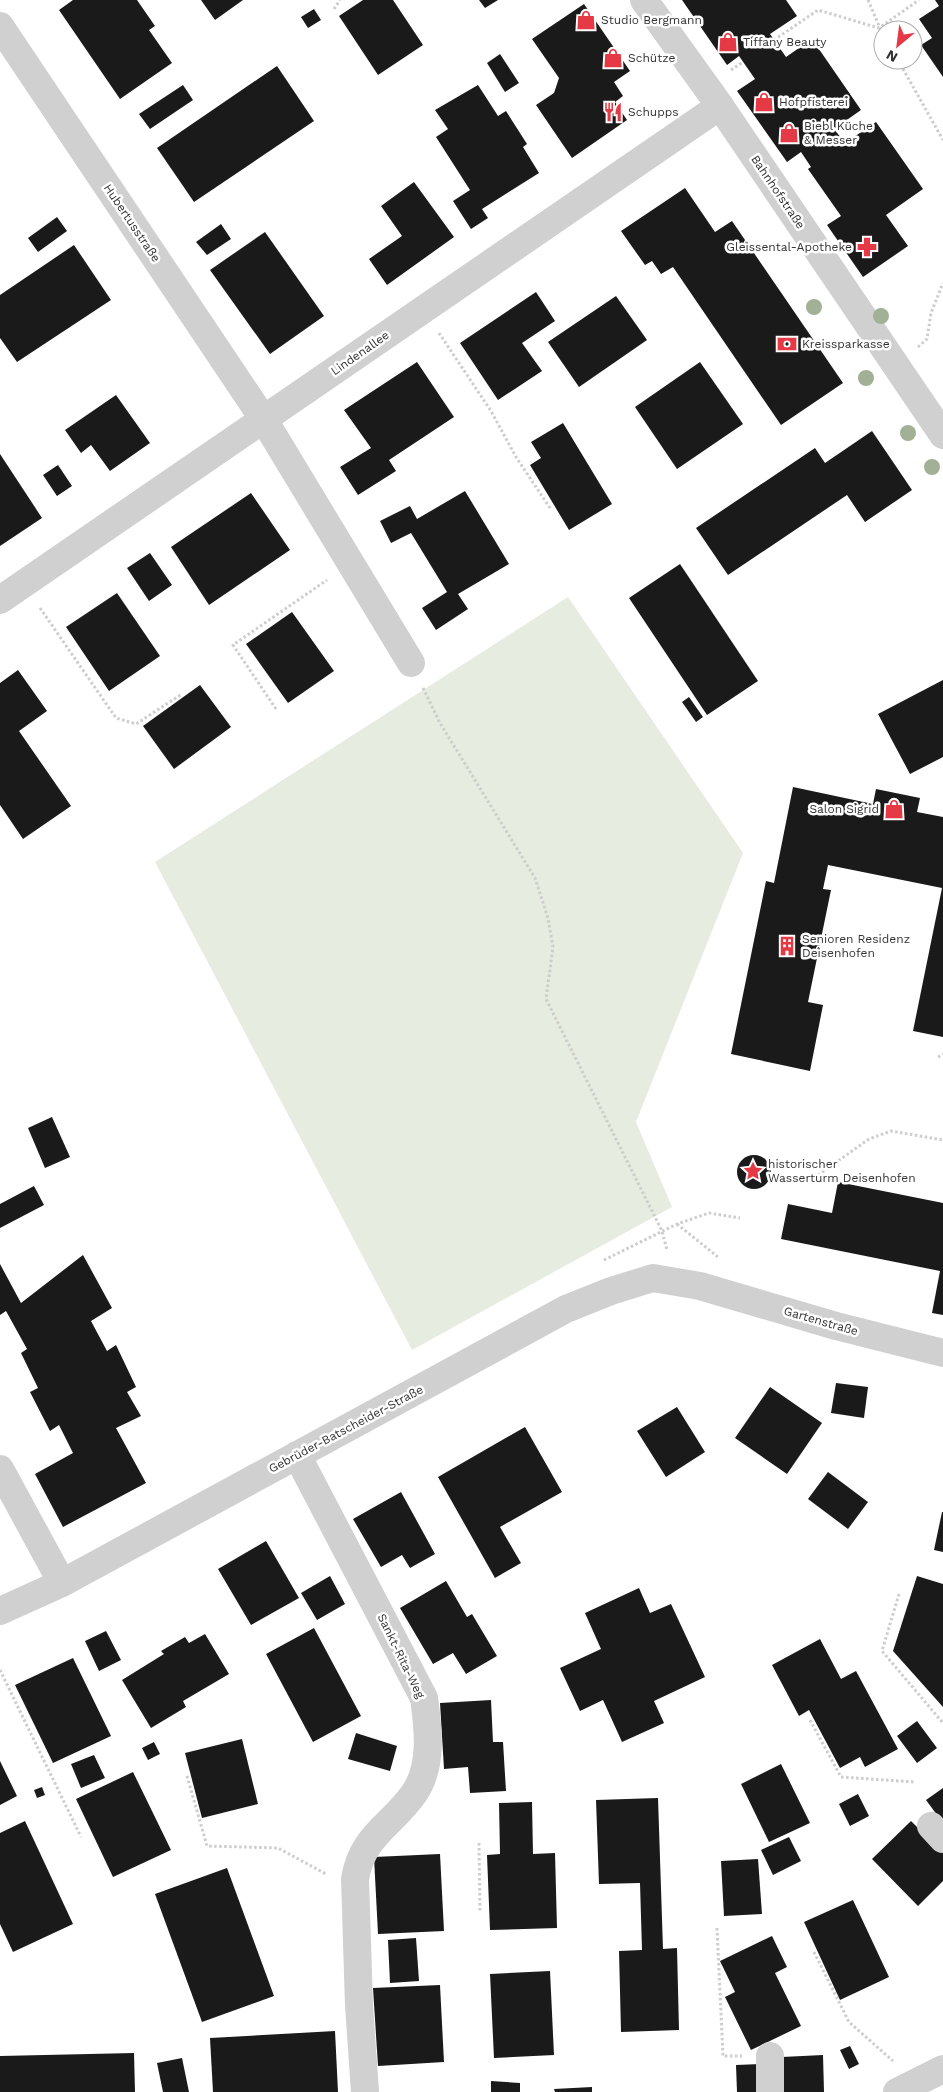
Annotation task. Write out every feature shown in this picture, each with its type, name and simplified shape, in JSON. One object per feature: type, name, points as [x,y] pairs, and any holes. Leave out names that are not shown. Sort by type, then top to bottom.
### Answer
[{"type":"street","name":"Bahnhofstraße","points":[[644,0],[720,106],[943,435]]},
{"type":"street","name":"Hubertusstraße","points":[[0,26],[264,420],[411,663]]},
{"type":"street","name":"Lindenallee","points":[[0,600],[720,106]]},
{"type":"street","name":"Gebrüder-Batscheider-Straße","points":[[0,1611],[62,1583],[566,1309],[610,1291],[653,1278],[688,1284]]},
{"type":"street","name":"Gartenstraße","points":[[688,1284],[943,1354]]},
{"type":"street","name":"Sankt-Rita-Weg","points":[[297,1455],[424,1698],[429,1732],[422,1778],[415,1792],[366,1846],[358,1861],[355,1890],[358,2005],[365,2092]]},
{"type":"street","points":[[0,1469],[62,1583]]},
{"type":"street","points":[[770,2056],[770,2092]]},
{"type":"street","points":[[907,2087],[943,2069]]},
{"type":"path","points":[[334,9],[340,0]]},
{"type":"path","points":[[868,0],[876,20]]},
{"type":"path","points":[[890,20],[919,0]]},
{"type":"path","points":[[774,40],[818,10],[873,26]]},
{"type":"path","points":[[904,70],[943,140]]},
{"type":"path","points":[[896,365],[927,339],[931,313],[943,283]]},
{"type":"path","points":[[424,310],[491,411],[516,456],[550,508]]},
{"type":"path","points":[[276,710],[233,645],[351,564]]},
{"type":"path","points":[[23,584],[116,718],[136,724],[182,694]]},
{"type":"path","points":[[411,663],[440,723],[535,878],[548,918],[553,947],[546,999],[688,1284]]},
{"type":"path","points":[[938,1057],[943,1054]]},
{"type":"path","points":[[814,1178],[869,1139],[891,1131],[943,1140]]},
{"type":"path","points":[[676,1224],[718,1257]]},
{"type":"path","points":[[900,1594],[882,1651],[943,1722]]},
{"type":"path","points":[[0,1670],[81,1837]]},
{"type":"path","points":[[810,1720],[841,1777],[916,1782]]},
{"type":"path","points":[[187,1776],[207,1846],[278,1848],[355,1890]]},
{"type":"path","points":[[479,1843],[480,1911]]},
{"type":"path","points":[[717,1928],[723,2056],[770,2056]]},
{"type":"path","points":[[814,1952],[849,2022],[907,2087]]},
{"type":"shaded area","points":[[568,597],[743,853],[636,1122],[672,1207],[412,1350],[155,862]]},
{"type":"building","points":[[73,0],[137,0],[155,26],[149,30],[172,63],[120,99],[59,10]]},
{"type":"building","points":[[201,0],[243,0],[215,20]]},
{"type":"building","points":[[363,0],[393,0],[423,45],[378,75],[339,16]]},
{"type":"building","points":[[479,0],[498,0],[485,8]]},
{"type":"building","points":[[682,0],[786,0],[797,16],[770,34],[786,57],[812,39],[861,110],[834,129],[845,143],[876,122],[923,189],[886,215],[908,246],[863,277],[827,225],[841,216],[808,169],[811,167],[801,152],[787,162],[737,91],[755,79],[739,56],[727,65]]},
{"type":"building","points":[[935,0],[943,0],[943,77],[923,48],[923,44],[932,38],[923,25],[923,20],[919,19],[939,6]]},
{"type":"building","points":[[584,4],[630,71],[614,82],[623,96],[615,102],[627,120],[572,158],[536,105],[554,93],[559,78],[532,39]]},
{"type":"building","points":[[314,9],[321,20],[308,28],[301,17]]},
{"type":"building","points":[[500,54],[519,83],[505,92],[487,63]]},
{"type":"building","points":[[277,66],[314,121],[194,202],[157,148]]},
{"type":"building","points":[[183,85],[193,100],[150,129],[139,114]]},
{"type":"building","points":[[478,85],[498,116],[506,111],[527,144],[523,147],[539,173],[482,209],[488,218],[471,229],[453,201],[470,190],[436,137],[448,129],[435,110]]},
{"type":"building","points":[[414,182],[454,237],[387,285],[369,259],[402,236],[381,206]]},
{"type":"building","points":[[685,188],[715,232],[732,221],[843,383],[781,425],[673,267],[661,274],[652,261],[645,265],[621,231]]},
{"type":"building","points":[[57,217],[67,231],[38,252],[28,238]]},
{"type":"building","points":[[221,224],[231,239],[207,255],[196,242]]},
{"type":"building","points":[[265,232],[324,316],[270,354],[210,270]]},
{"type":"building","points":[[74,245],[111,300],[17,362],[0,338],[0,295]]},
{"type":"building","points":[[536,292],[555,321],[522,343],[542,371],[498,400],[460,343]]},
{"type":"building","points":[[616,296],[647,340],[579,387],[548,342]]},
{"type":"building","points":[[417,362],[454,417],[389,460],[396,471],[358,495],[340,467],[371,448],[344,410]]},
{"type":"building","points":[[700,362],[743,424],[677,469],[635,407]]},
{"type":"building","points":[[116,395],[150,443],[110,471],[91,445],[81,453],[65,430]]},
{"type":"building","points":[[563,423],[612,504],[569,530],[530,465],[541,458],[531,442]]},
{"type":"building","points":[[872,431],[912,490],[865,522],[847,495],[728,575],[696,528],[815,448],[825,463]]},
{"type":"building","points":[[0,454],[42,518],[0,546]]},
{"type":"building","points":[[58,465],[72,486],[57,496],[43,475]]},
{"type":"building","points":[[465,491],[509,564],[458,594],[468,609],[436,630],[422,608],[447,592],[411,533],[391,543],[380,521],[410,506],[417,519]]},
{"type":"building","points":[[251,493],[290,550],[209,605],[171,547]]},
{"type":"building","points":[[150,553],[172,585],[149,601],[127,568]]},
{"type":"building","points":[[680,564],[758,681],[707,715],[629,598]]},
{"type":"building","points":[[117,593],[160,656],[109,691],[66,627]]},
{"type":"building","points":[[292,612],[334,671],[288,703],[246,644]]},
{"type":"building","points":[[18,670],[47,711],[19,731],[71,806],[23,839],[0,805],[0,683]]},
{"type":"building","points":[[943,680],[943,757],[910,774],[878,714]]},
{"type":"building","points":[[200,685],[231,727],[174,769],[143,726]]},
{"type":"building","points":[[689,697],[703,717],[696,722],[682,702]]},
{"type":"building","name":"Senioren Residenz Deisenhofen","points":[[793,787],[873,804],[876,789],[920,798],[917,812],[943,817],[943,1037],[913,1031],[942,888],[828,865],[823,889],[831,890],[808,1002],[823,1005],[810,1071],[731,1054],[766,881],[774,883]]},
{"type":"building","points":[[52,1117],[70,1157],[45,1168],[28,1128]]},
{"type":"building","points":[[754,1155],[761,1156],[766,1160],[770,1165],[770,1179],[766,1184],[761,1188],[754,1189],[747,1188],[742,1184],[738,1179],[737,1172],[738,1165],[742,1160],[747,1156]]},
{"type":"building","points":[[838,1182],[943,1203],[943,1315],[932,1313],[940,1271],[781,1239],[788,1204],[832,1213]]},
{"type":"building","points":[[34,1186],[44,1205],[0,1228],[0,1204]]},
{"type":"building","points":[[83,1255],[112,1308],[91,1321],[107,1351],[116,1345],[136,1387],[127,1392],[141,1416],[116,1428],[146,1483],[63,1527],[35,1474],[73,1453],[59,1425],[50,1431],[30,1392],[38,1388],[21,1353],[27,1349],[6,1311],[0,1315],[0,1264],[21,1303]]},
{"type":"building","points":[[836,1383],[868,1387],[864,1418],[831,1413]]},
{"type":"building","points":[[770,1387],[822,1423],[787,1474],[735,1438]]},
{"type":"building","points":[[677,1407],[705,1452],[666,1477],[637,1431]]},
{"type":"building","points":[[525,1427],[562,1492],[500,1527],[521,1563],[495,1578],[438,1477]]},
{"type":"building","points":[[828,1472],[868,1502],[848,1529],[808,1499]]},
{"type":"building","points":[[401,1492],[435,1554],[410,1568],[402,1555],[381,1567],[353,1519]]},
{"type":"building","points":[[943,1512],[943,1552],[934,1550]]},
{"type":"building","points":[[266,1541],[299,1598],[251,1625],[218,1569]]},
{"type":"building","points":[[330,1576],[345,1604],[317,1620],[301,1593]]},
{"type":"building","points":[[917,1576],[943,1584],[943,1707],[893,1651]]},
{"type":"building","points":[[446,1581],[467,1617],[472,1614],[497,1656],[466,1674],[453,1653],[433,1664],[400,1608]]},
{"type":"building","points":[[639,1588],[650,1613],[671,1604],[705,1677],[654,1701],[664,1723],[622,1742],[603,1700],[580,1711],[560,1668],[601,1649],[585,1613]]},
{"type":"building","points":[[314,1628],[361,1716],[313,1742],[266,1654]]},
{"type":"building","points":[[106,1631],[121,1660],[99,1671],[85,1641]]},
{"type":"building","points":[[205,1634],[229,1674],[183,1701],[186,1707],[151,1728],[122,1680],[164,1654],[161,1651],[185,1637],[189,1643]]},
{"type":"building","points":[[820,1639],[841,1679],[856,1671],[898,1749],[865,1767],[860,1757],[840,1768],[809,1710],[799,1716],[772,1665]]},
{"type":"building","points":[[73,1658],[111,1736],[53,1763],[15,1685]]},
{"type":"building","points":[[491,1700],[493,1742],[503,1742],[506,1791],[470,1793],[468,1767],[444,1769],[440,1703]]},
{"type":"building","points":[[917,1721],[937,1748],[917,1763],[897,1736]]},
{"type":"building","points":[[356,1733],[397,1746],[390,1771],[348,1759]]},
{"type":"building","points":[[242,1739],[258,1804],[202,1818],[185,1753]]},
{"type":"building","points":[[154,1742],[160,1754],[148,1760],[142,1748]]},
{"type":"building","points":[[94,1755],[105,1778],[81,1788],[71,1764]]},
{"type":"building","points":[[0,1761],[17,1796],[0,1805]]},
{"type":"building","points":[[781,1764],[810,1823],[769,1842],[741,1784]]},
{"type":"building","points":[[133,1772],[171,1850],[113,1877],[76,1799]]},
{"type":"building","points":[[42,1787],[45,1795],[37,1798],[34,1790]]},
{"type":"building","points":[[943,1788],[943,1823],[926,1800]]},
{"type":"building","points":[[858,1794],[869,1816],[850,1826],[839,1804]]},
{"type":"building","points":[[658,1798],[663,1949],[677,1948],[679,2030],[621,2032],[619,1951],[642,1950],[640,1883],[599,1884],[596,1800]]},
{"type":"building","points":[[532,1802],[533,1854],[555,1853],[557,1928],[490,1930],[487,1855],[500,1854],[499,1803]]},
{"type":"building","points":[[25,1821],[73,1924],[13,1952],[0,1924],[0,1833]]},
{"type":"building","points":[[911,1821],[943,1853],[943,1881],[918,1906],[872,1859]]},
{"type":"building","points":[[789,1837],[801,1861],[773,1875],[761,1850]]},
{"type":"building","points":[[440,1854],[444,1931],[378,1934],[374,1857]]},
{"type":"building","points":[[758,1859],[762,1914],[724,1916],[721,1861]]},
{"type":"building","points":[[227,1868],[274,1996],[202,2022],[155,1894]]},
{"type":"building","points":[[853,1900],[889,1977],[840,2000],[804,1922]]},
{"type":"building","points":[[772,1936],[787,1967],[775,1973],[801,2026],[751,2050],[725,1997],[735,1992],[720,1961]]},
{"type":"building","points":[[416,1938],[419,1981],[390,1983],[388,1940]]},
{"type":"building","points":[[550,1971],[554,2055],[494,2058],[490,1974]]},
{"type":"building","points":[[440,1985],[444,2062],[378,2066],[373,1988]]},
{"type":"building","points":[[335,2031],[338,2092],[213,2092],[210,2038]]},
{"type":"building","points":[[850,2046],[859,2064],[849,2069],[840,2050]]},
{"type":"building","points":[[134,2053],[135,2092],[0,2092],[0,2056]]},
{"type":"building","points":[[823,2055],[824,2092],[784,2092],[782,2057]]},
{"type":"building","points":[[182,2058],[189,2092],[163,2092],[157,2063]]},
{"type":"building","points":[[761,2064],[762,2092],[737,2092],[736,2065]]},
{"type":"building","points":[[491,2081],[520,2083],[520,2092],[491,2092]]},
{"type":"building","points":[[592,2087],[592,2092],[555,2092],[554,2089]]},
{"type":"place","name":"Studio Bergmann","points":[[586,20]]},
{"type":"place","name":"Tiffany Beauty","points":[[728,42]]},
{"type":"place","name":"Schütze","points":[[613,58]]},
{"type":"place","name":"Hofpfisterei","points":[[764,102]]},
{"type":"place","name":"Schupps","points":[[613,112]]},
{"type":"place","name":"Biebl Küche & Messer","points":[[789,133]]},
{"type":"place","name":"Gleissental-Apotheke","points":[[867,247]]},
{"type":"place","name":"Kreissparkasse","points":[[787,344]]},
{"type":"place","name":"Salon Sigrid","points":[[894,809]]},
{"type":"place","name":"Senioren Residenz Deisenhofen","points":[[787,946]]},
{"type":"place","name":"historischer Wasserturm Deisenhofen","points":[[753,1171]]}]
